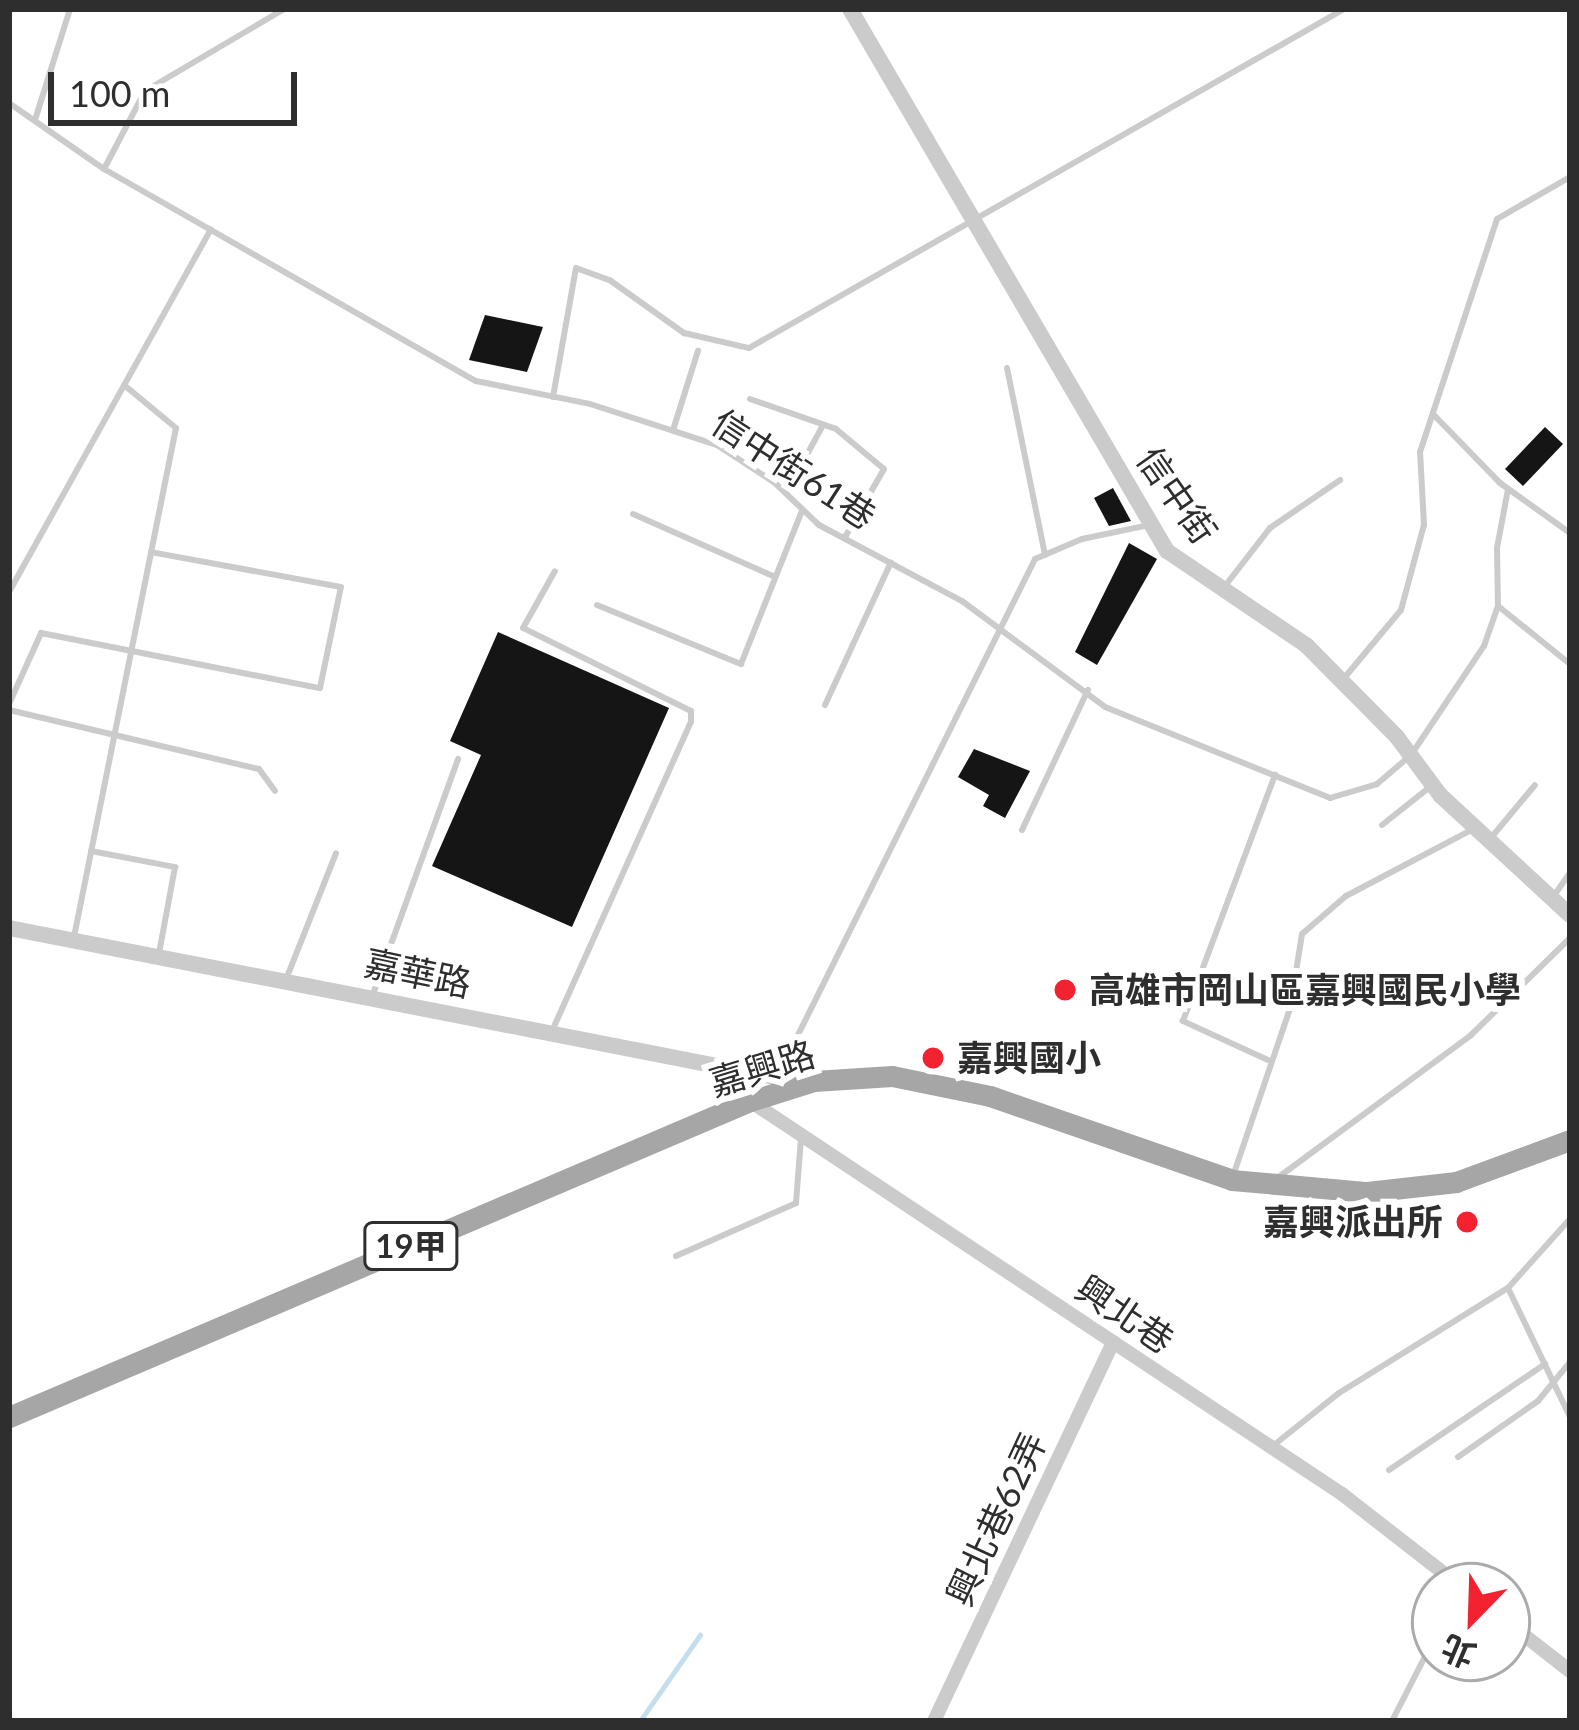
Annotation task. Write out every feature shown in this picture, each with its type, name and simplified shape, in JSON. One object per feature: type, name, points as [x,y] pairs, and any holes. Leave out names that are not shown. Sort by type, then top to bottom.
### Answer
[{"type":"main road","name":"嘉興路","points":[[9,1417],[750,1101],[814,1081],[892,1076],[990,1096],[1232,1180],[1269,1185],[1366,1192],[1456,1182],[1570,1140]]},
{"type":"street","name":"信中街","points":[[850,9],[1149,525],[1184,568],[1288,632],[1343,680],[1432,785],[1570,915]]},
{"type":"street","name":"嘉華路","points":[[9,928],[372,997],[775,1082],[814,1081]]},
{"type":"street","name":"興北巷","points":[[750,1101],[1271,1447],[1427,1562]]},
{"type":"street","name":"興北巷62弄","points":[[934,1721],[1113,1342]]},
{"type":"street","points":[[1531,1641],[1570,1671]]},
{"type":"lane","points":[[34,120],[70,9]]},
{"type":"lane","points":[[104,169],[145,92],[284,9]]},
{"type":"lane","points":[[553,397],[576,268],[611,281],[684,333],[749,347],[1344,9]]},
{"type":"lane","name":"信中街61巷","points":[[9,103],[104,169],[476,381],[674,427],[717,445],[844,537],[996,625],[1114,710],[1338,798],[1377,784],[1411,755]]},
{"type":"lane","points":[[1343,680],[1401,610],[1424,525],[1420,452],[1497,219],[1570,177]]},
{"type":"lane","points":[[9,592],[211,229]]},
{"type":"lane","points":[[674,427],[698,351]]},
{"type":"lane","points":[[1007,368],[1045,555]]},
{"type":"lane","points":[[73,940],[176,428],[124,385]]},
{"type":"lane","points":[[750,399],[824,425],[884,470],[844,537]]},
{"type":"lane","points":[[1432,414],[1508,489],[1570,532]]},
{"type":"lane","points":[[787,493],[824,425]]},
{"type":"lane","points":[[1220,591],[1270,528],[1340,480]]},
{"type":"lane","points":[[1411,755],[1484,646],[1498,606],[1496,548],[1508,489]]},
{"type":"lane","points":[[597,605],[741,664],[803,509]]},
{"type":"lane","points":[[633,514],[775,578]]},
{"type":"lane","points":[[775,1082],[996,625],[1045,555],[1149,525]]},
{"type":"lane","points":[[151,552],[341,587],[320,688],[41,633],[9,707],[114,738],[259,769],[275,791]]},
{"type":"lane","points":[[825,705],[891,562]]},
{"type":"lane","points":[[550,1034],[691,722],[691,711],[523,628],[555,571]]},
{"type":"lane","points":[[1498,606],[1570,664]]},
{"type":"lane","points":[[1022,830],[1088,690]]},
{"type":"lane","points":[[372,997],[458,759]]},
{"type":"lane","points":[[1268,1060],[1184,1021],[1275,775]]},
{"type":"lane","points":[[1382,825],[1432,785]]},
{"type":"lane","points":[[1232,1180],[1268,1060],[1290,1010],[1302,934],[1346,896],[1481,835],[1535,785]]},
{"type":"lane","points":[[91,851],[175,867],[158,956]]},
{"type":"lane","points":[[286,981],[337,853]]},
{"type":"lane","points":[[1551,900],[1570,873]]},
{"type":"lane","points":[[1269,1185],[1471,1035],[1570,938]]},
{"type":"lane","points":[[676,1256],[796,1203],[801,1135]]},
{"type":"lane","points":[[1271,1447],[1339,1393],[1508,1288],[1570,1220]]},
{"type":"lane","points":[[1508,1288],[1570,1417]]},
{"type":"lane","points":[[1458,1457],[1538,1401],[1570,1362]]},
{"type":"lane","points":[[1389,1470],[1545,1364]]},
{"type":"lane","points":[[1392,1721],[1412,1682]]},
{"type":"building","points":[[485,315],[543,327],[527,372],[469,360]]},
{"type":"building","points":[[1545,427],[1563,444],[1523,486],[1505,469]]},
{"type":"building","points":[[1113,488],[1131,521],[1109,526],[1094,498]]},
{"type":"building","points":[[1129,543],[1157,559],[1097,665],[1075,652]]},
{"type":"building","points":[[498,632],[669,708],[572,927],[432,866],[481,755],[450,741]]},
{"type":"building","points":[[974,749],[1030,771],[1005,818],[983,806],[989,795],[958,777]]},
{"type":"waterway","points":[[640,1721],[700,1635]]},
{"type":"place","name":"高雄市岡山區嘉興國民小學","points":[[1065,990]]},
{"type":"place","name":"嘉興國小","points":[[933,1058]]},
{"type":"place","name":"嘉興派出所","points":[[1467,1222]]}]
